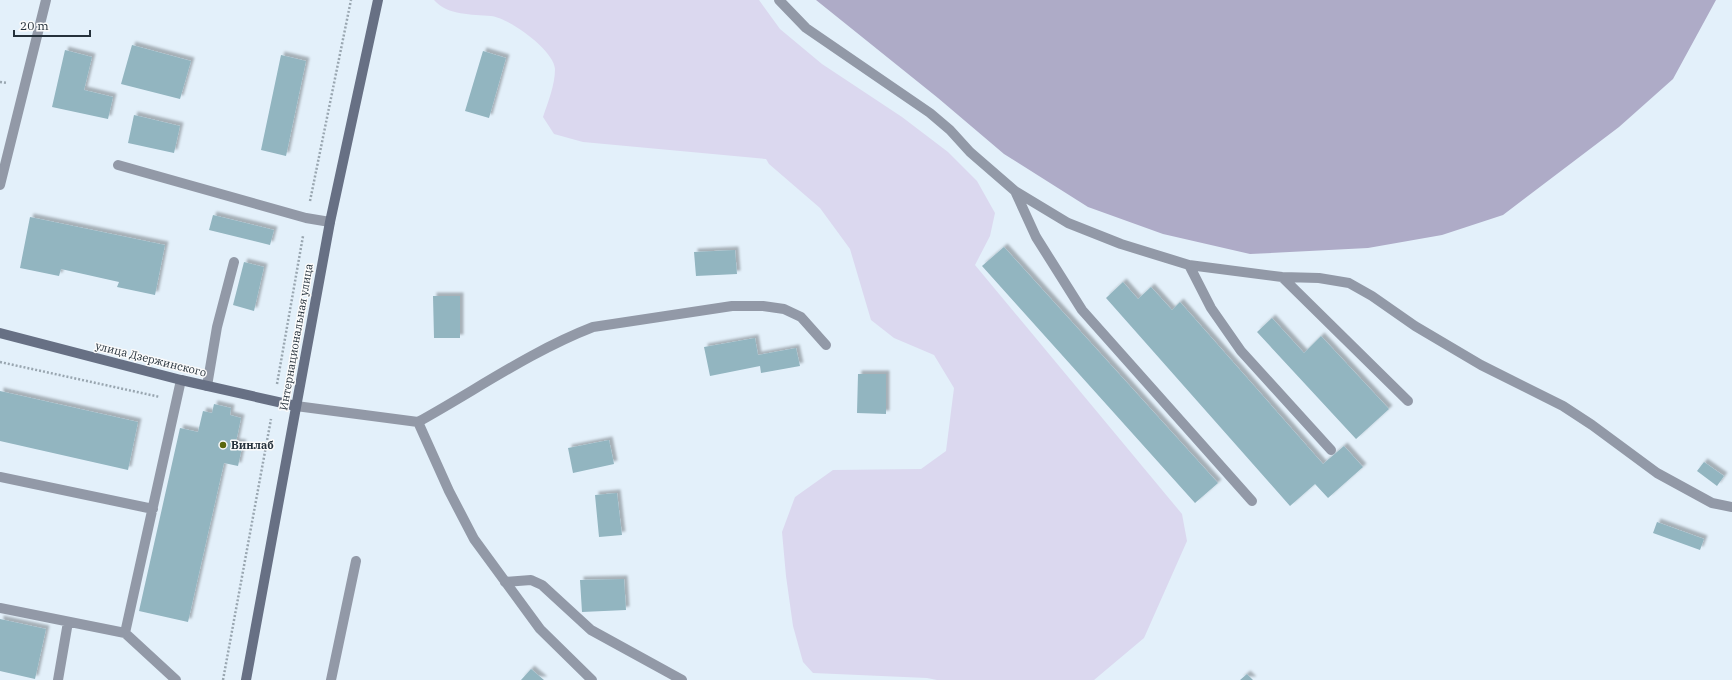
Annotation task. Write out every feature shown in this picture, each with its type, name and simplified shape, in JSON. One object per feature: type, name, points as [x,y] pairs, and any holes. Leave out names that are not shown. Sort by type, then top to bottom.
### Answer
[{"type":"main road","name":"Интернациональная улица","points":[[246,680],[330,222],[378,0]]},
{"type":"main road","name":"улица Дзержинского","points":[[0,333],[181,380],[296,406]]},
{"type":"street","points":[[0,185],[46,0]]},
{"type":"street","points":[[779,0],[806,28],[930,113],[950,130],[970,152],[1016,191],[1068,223],[1121,244],[1189,266],[1282,277],[1319,278],[1349,283],[1372,296],[1415,326],[1481,365],[1563,406],[1592,424],[1614,443],[1657,473],[1712,503],[1732,506]]},
{"type":"street","points":[[118,165],[306,218],[330,222]]},
{"type":"street","points":[[1016,191],[1036,237],[1082,310],[1252,501]]},
{"type":"street","points":[[207,386],[217,327],[234,262]]},
{"type":"street","points":[[1189,266],[1211,308],[1241,351],[1331,450]]},
{"type":"street","points":[[1282,277],[1408,401]]},
{"type":"street","points":[[296,406],[418,422],[572,335],[593,327],[732,306],[763,306],[784,309],[800,317],[826,345]]},
{"type":"street","points":[[126,633],[178,400],[181,380]]},
{"type":"street","points":[[418,422],[449,491],[474,539],[540,629],[592,680]]},
{"type":"street","points":[[0,477],[153,510]]},
{"type":"street","points":[[331,680],[356,561]]},
{"type":"street","points":[[505,582],[532,580],[542,585],[591,630],[682,680]]},
{"type":"street","points":[[0,608],[126,633],[176,680]]},
{"type":"street","points":[[58,680],[68,622]]},
{"type":"path","points":[[0,362],[178,400]]},
{"type":"path","points":[[223,680],[274,401]]},
{"type":"shaded area","points":[[434,0],[759,0],[780,29],[822,64],[902,117],[948,152],[977,181],[995,213],[990,236],[975,265],[1182,514],[1187,541],[1144,638],[1094,680],[937,680],[927,678],[813,673],[803,662],[793,626],[786,576],[782,532],[795,497],[833,470],[921,469],[946,451],[954,388],[934,355],[894,338],[871,320],[850,249],[820,208],[769,164],[766,159],[583,142],[554,134],[543,117],[554,81],[555,69],[553,61],[539,44],[519,29],[499,18],[453,12],[446,9]]},
{"type":"shaded area","points":[[816,0],[1716,0],[1673,79],[1619,127],[1503,215],[1442,235],[1368,248],[1250,254],[1163,234],[1088,207],[1004,154],[938,98]]},
{"type":"building","points":[[132,45],[191,61],[180,99],[121,84]]},
{"type":"building","points":[[65,50],[92,57],[84,90],[113,97],[108,119],[52,107]]},
{"type":"building","points":[[483,51],[506,58],[489,118],[465,111]]},
{"type":"building","points":[[281,55],[306,61],[286,156],[261,150]]},
{"type":"building","points":[[134,115],[180,126],[174,153],[128,143]]},
{"type":"building","points":[[213,215],[274,230],[270,245],[209,230]]},
{"type":"building","points":[[30,217],[165,245],[155,295],[117,287],[119,282],[61,269],[59,276],[20,268]]},
{"type":"building","points":[[1004,247],[1218,483],[1195,503],[982,266]]},
{"type":"building","points":[[735,250],[737,274],[696,276],[694,252]]},
{"type":"building","points":[[244,262],[264,267],[254,311],[233,305]]},
{"type":"building","points":[[1123,282],[1138,299],[1151,287],[1172,310],[1180,302],[1323,464],[1344,446],[1363,467],[1328,498],[1315,484],[1290,506],[1106,298]]},
{"type":"building","points":[[433,296],[460,296],[460,338],[434,338]]},
{"type":"building","points":[[1272,318],[1304,353],[1321,336],[1389,409],[1356,439],[1257,332]]},
{"type":"building","points":[[755,338],[758,355],[796,348],[800,366],[761,373],[760,366],[710,376],[704,347]]},
{"type":"building","points":[[858,374],[886,374],[886,414],[857,413]]},
{"type":"building","points":[[0,391],[138,422],[128,470],[0,441]]},
{"type":"building","points":[[214,404],[231,408],[230,415],[241,418],[236,442],[243,443],[238,466],[224,463],[188,622],[139,611],[180,428],[198,432],[203,411],[212,413]]},
{"type":"building","points":[[609,440],[614,464],[573,473],[568,448]]},
{"type":"building","points":[[1704,462],[1724,476],[1717,486],[1697,471]]},
{"type":"building","points":[[617,493],[622,535],[599,537],[595,495]]},
{"type":"building","points":[[1657,522],[1704,539],[1700,550],[1653,533]]},
{"type":"building","points":[[624,579],[626,610],[582,612],[580,580]]},
{"type":"building","points":[[0,619],[46,629],[35,679],[0,671]]},
{"type":"building","points":[[531,669],[544,680],[521,680]]},
{"type":"building","points":[[1247,674],[1253,680],[1240,680]]},
{"type":"place","name":"Винлаб","points":[[223,445]]}]
